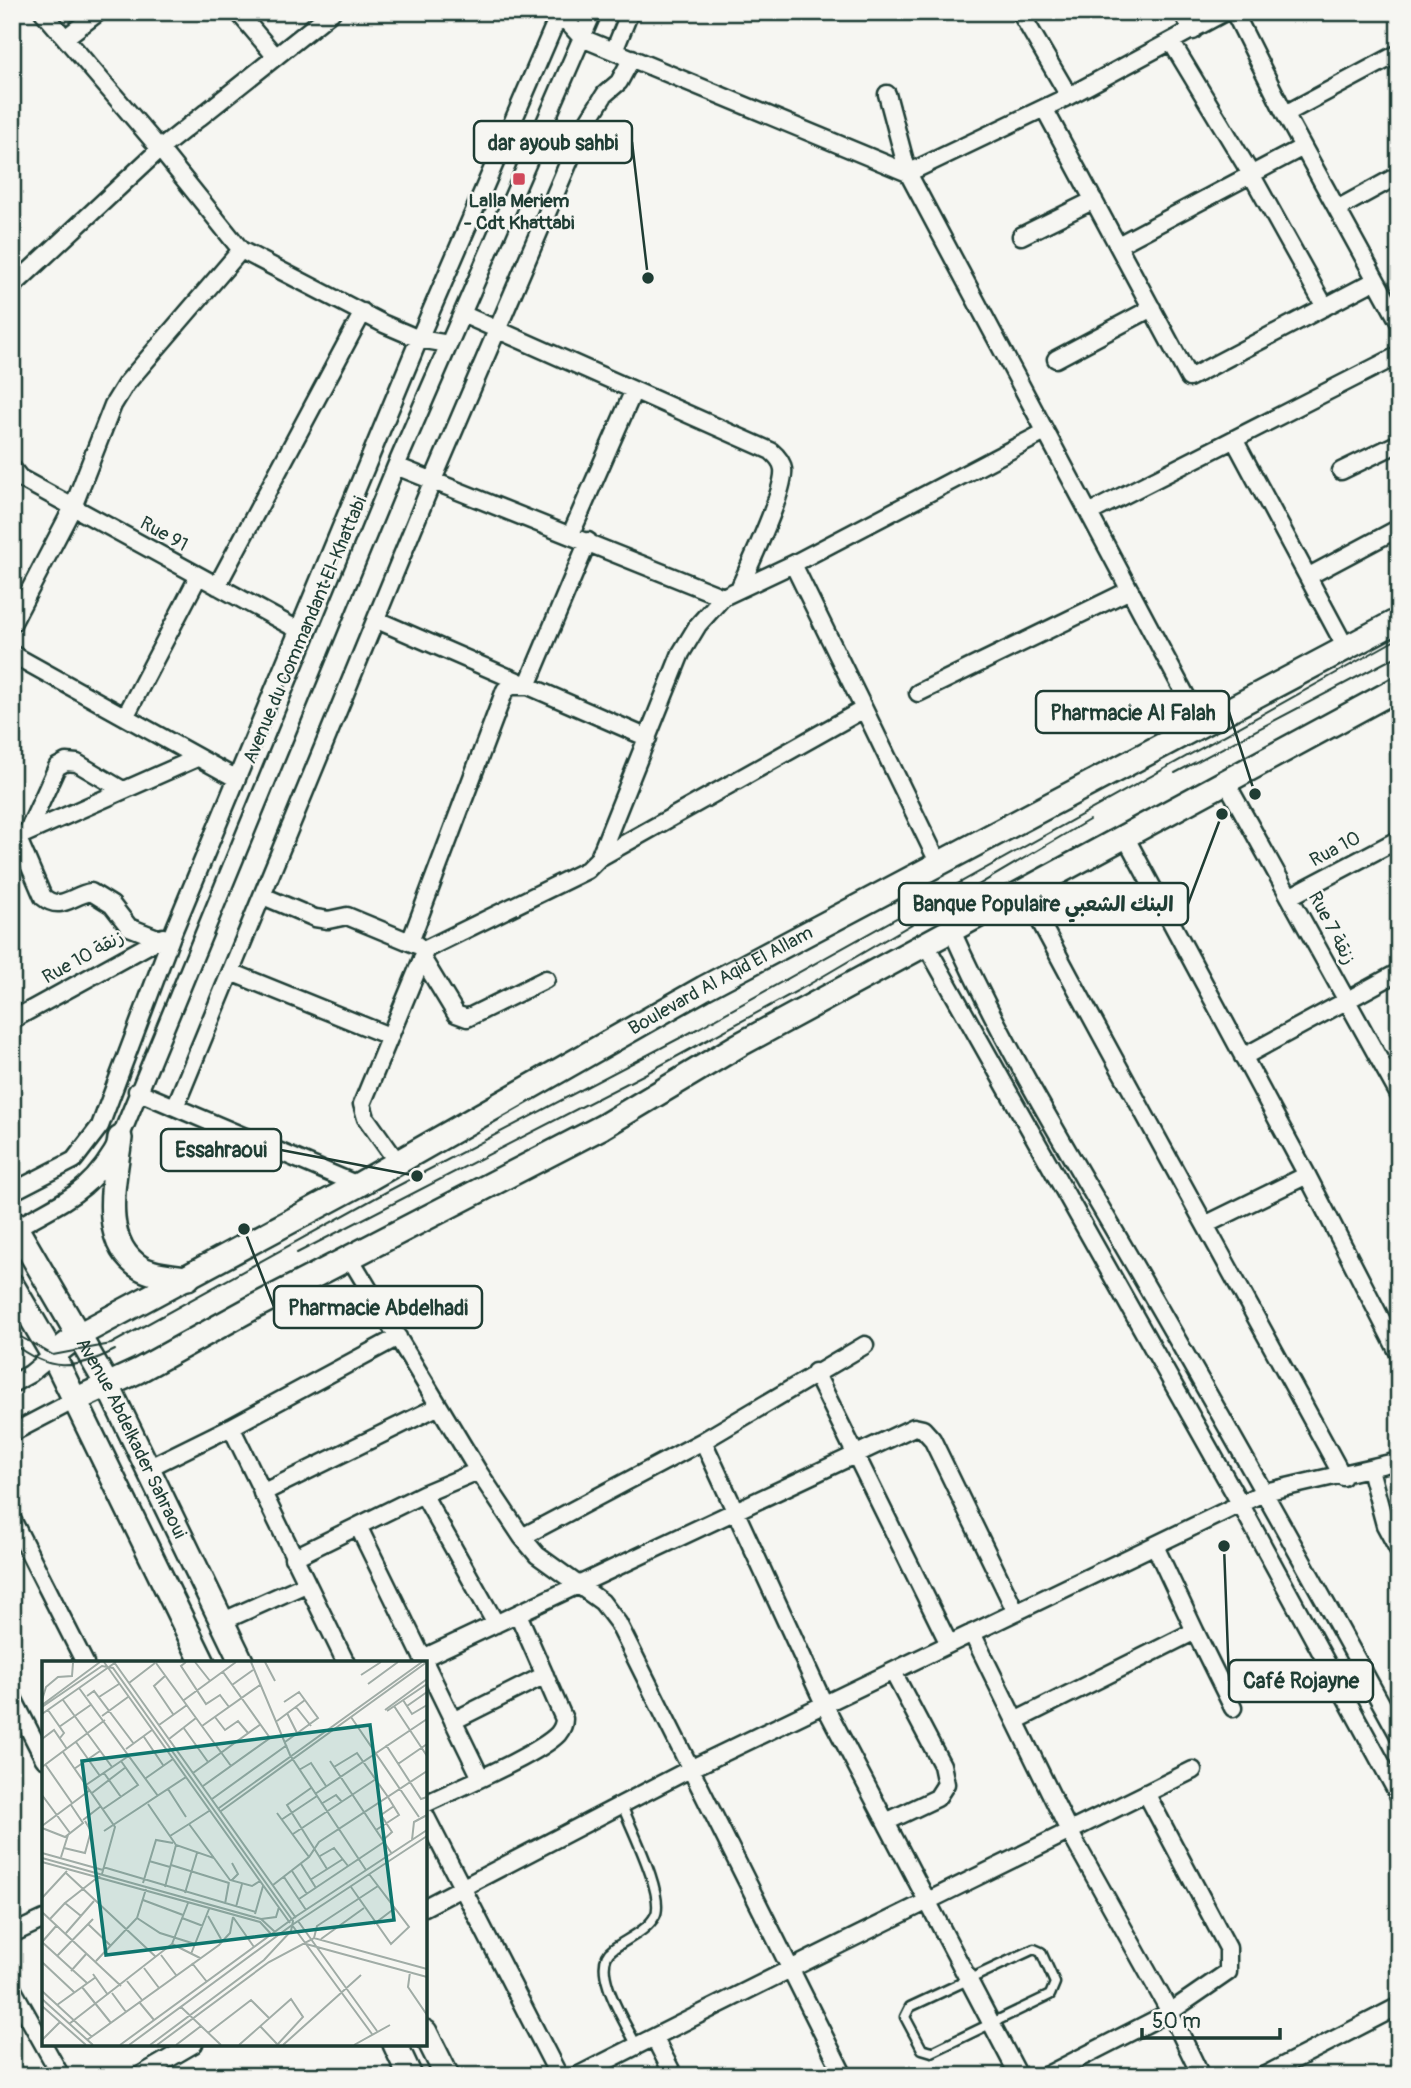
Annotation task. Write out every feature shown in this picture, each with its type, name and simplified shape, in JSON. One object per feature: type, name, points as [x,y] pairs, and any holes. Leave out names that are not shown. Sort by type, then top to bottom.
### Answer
[{"type":"main road","name":"Boulevard Al Aqid El Allam","points":[[53,1355],[77,1336],[398,1163],[704,988],[1201,724],[1347,650],[1399,620]]},
{"type":"main road","points":[[75,1400],[108,1386],[602,1127],[739,1045],[1399,688]]},
{"type":"main road","points":[[120,1138],[113,1213],[115,1235],[121,1249],[142,1268],[156,1274],[188,1278]]},
{"type":"main road","name":"Avenue Abdelkader Sahraoui","points":[[14,1224],[108,1386],[241,1661]]},
{"type":"main road","name":"Avenue Abdelkader Sahraoui","points":[[12,1285],[53,1355],[202,1661]]},
{"type":"main road","points":[[427,2036],[447,2076]]},
{"type":"main road","points":[[396,2046],[410,2076]]},
{"type":"street","points":[[43,12],[160,149],[241,250],[419,339],[449,344]]},
{"type":"street","points":[[65,38],[99,12]]},
{"type":"street","points":[[238,12],[276,57]]},
{"type":"street","points":[[12,287],[160,149],[332,12]]},
{"type":"street","name":"Avenue du Commandant El-Khattabi","points":[[14,1224],[90,1185],[107,1163],[120,1138],[137,1091],[396,466],[593,12]]},
{"type":"street","points":[[614,51],[630,12]]},
{"type":"street","points":[[1020,12],[1069,96]]},
{"type":"street","points":[[1182,12],[1192,30]]},
{"type":"street","points":[[559,13],[582,38],[908,173],[1069,96],[1172,43],[1225,12]]},
{"type":"street","points":[[1234,12],[1285,114],[1399,322]]},
{"type":"street","name":"Avenue du Commandant El-Khattabi","points":[[12,1192],[74,1160],[100,1126],[174,930],[419,339],[559,13]]},
{"type":"street","points":[[1172,43],[1251,174],[1325,307]]},
{"type":"street","points":[[1285,114],[1399,53]]},
{"type":"street","points":[[175,1107],[433,480],[583,129],[600,101],[619,82],[632,58]]},
{"type":"street","points":[[887,94],[908,173],[1045,432],[1091,512],[1201,724]]},
{"type":"street","points":[[1044,108],[1153,308],[1186,376],[1191,378],[1376,280]]},
{"type":"street","points":[[1118,245],[1303,147]]},
{"type":"street","points":[[1336,209],[1399,175]]},
{"type":"street","points":[[1021,236],[1094,200]]},
{"type":"street","points":[[12,624],[73,507],[113,405],[126,384],[241,250]]},
{"type":"street","points":[[1056,359],[1153,308]]},
{"type":"street","points":[[217,586],[363,312]]},
{"type":"street","points":[[462,314],[771,451],[779,457],[783,466],[781,485],[739,589]]},
{"type":"street","points":[[1091,512],[1399,355]]},
{"type":"street","points":[[571,534],[635,390]]},
{"type":"street","points":[[599,858],[681,653],[698,625],[723,597],[793,564],[1045,432]]},
{"type":"street","points":[[1234,439],[1347,650]]},
{"type":"street","points":[[1341,471],[1396,450]]},
{"type":"street","points":[[396,466],[723,597]]},
{"type":"street","name":"Rue 91","points":[[15,478],[300,631]]},
{"type":"street","points":[[1309,576],[1399,528]]},
{"type":"street","points":[[527,686],[588,541]]},
{"type":"street","points":[[793,564],[939,864]]},
{"type":"street","points":[[125,717],[198,577]]},
{"type":"street","points":[[918,693],[1130,590]]},
{"type":"street","points":[[377,620],[648,738]]},
{"type":"street","points":[[12,654],[237,779]]},
{"type":"street","points":[[410,942],[505,690],[512,686],[527,686]]},
{"type":"street","points":[[398,1163],[366,1118],[362,1104],[424,954],[587,870],[599,858],[864,709]]},
{"type":"street","points":[[19,834],[197,758]]},
{"type":"street","points":[[19,834],[57,767],[66,762],[77,763],[121,789]]},
{"type":"street","name":"Rue 7 زنقة","points":[[1226,782],[1399,1095]]},
{"type":"street","points":[[19,834],[43,897],[51,903],[62,905],[91,892],[112,905],[129,927],[160,939]]},
{"type":"street","points":[[1126,838],[1307,1175],[1399,1354]]},
{"type":"street","name":"Rua 10","points":[[1291,896],[1399,839]]},
{"type":"street","points":[[1024,891],[1111,1056],[1207,1224],[1343,1477]]},
{"type":"street","points":[[263,896],[315,918],[328,920],[347,916],[410,942],[424,954],[456,1014],[467,1018],[546,979]]},
{"type":"street","name":"Rue 10 زنقة","points":[[12,1020],[174,930]]},
{"type":"street","points":[[952,932],[970,972],[1028,1079],[1265,1492],[1399,1736]]},
{"type":"street","points":[[926,945],[1241,1505],[1399,1796]]},
{"type":"street","points":[[231,972],[389,1036]]},
{"type":"street","points":[[1244,1057],[1399,972]]},
{"type":"street","points":[[137,1091],[358,1185]]},
{"type":"street","points":[[1207,1224],[1307,1175]]},
{"type":"street","points":[[350,1258],[478,1472],[522,1537],[537,1555],[602,1602],[618,1623],[844,2076]]},
{"type":"street","points":[[148,1468],[231,1427],[398,1337]]},
{"type":"street","points":[[522,1537],[703,1441],[815,1372],[865,1345]]},
{"type":"street","points":[[12,1384],[30,1374],[53,1355]]},
{"type":"street","points":[[815,1372],[949,1644]]},
{"type":"street","points":[[12,1433],[75,1400]]},
{"type":"street","points":[[262,1493],[439,1406]]},
{"type":"street","points":[[231,1427],[345,1661]]},
{"type":"street","points":[[358,1526],[424,1661],[904,1429],[923,1429],[932,1439],[1016,1612]]},
{"type":"street","points":[[703,1441],[825,1706],[1019,2076]]},
{"type":"street","points":[[427,1906],[690,1769],[1265,1492],[1343,1477],[1399,1461]]},
{"type":"street","points":[[1370,1469],[1385,1525],[1399,1551]]},
{"type":"street","points":[[293,1558],[423,1494],[478,1472]]},
{"type":"street","points":[[423,1494],[496,1624]]},
{"type":"street","points":[[12,1519],[84,1661]]},
{"type":"street","points":[[1155,1546],[1233,1708]]},
{"type":"street","points":[[221,1622],[306,1584]]},
{"type":"street","points":[[427,1803],[533,1750],[559,1732],[564,1719],[518,1614]]},
{"type":"street","points":[[1015,1721],[1195,1631]]},
{"type":"street","points":[[972,1633],[1069,1831],[1170,2012],[1201,2076]]},
{"type":"street","points":[[427,1667],[480,1776]]},
{"type":"street","points":[[886,1822],[937,1798],[946,1784],[942,1765],[893,1672]]},
{"type":"street","points":[[453,1721],[545,1675]]},
{"type":"street","points":[[12,1696],[42,1755]]},
{"type":"street","points":[[578,2076],[789,1967],[928,1902],[1193,1770]]},
{"type":"street","points":[[1045,2076],[1170,2012],[1228,1972],[1228,1948],[1146,1793]]},
{"type":"street","points":[[427,1819],[559,2076]]},
{"type":"street","points":[[12,1934],[42,1920]]},
{"type":"street","points":[[12,1987],[42,2041]]},
{"type":"street","points":[[1263,2076],[1399,2006]]},
{"type":"street","points":[[654,2036],[674,2076]]},
{"type":"street","points":[[44,2046],[61,2076]]},
{"type":"street","points":[[139,2076],[191,2046]]},
{"type":"lane","points":[[622,1805],[658,1897],[656,1916],[632,1938],[610,1950],[602,1965],[606,1982],[636,2046]]},
{"type":"lane","points":[[1027,1950],[1041,1952],[1055,1983],[1055,1990],[992,2024],[932,2052],[922,2049],[905,2017],[911,2007],[1027,1950]]},
{"type":"tram line","points":[[12,1332],[53,1355],[111,1344],[388,1191],[699,1028],[1399,638]]},
{"type":"tram line","points":[[1175,773],[1399,655]]},
{"type":"tram line","points":[[297,1253],[643,1075],[808,985],[1089,820]]},
{"type":"tram line","points":[[12,1343],[38,1359],[62,1365],[87,1362],[115,1350]]},
{"type":"place","name":"Lalla Meriem - Cdt Khattabi","points":[[519,179]]},
{"type":"place","name":"dar ayoub sahbi","points":[[648,278]]},
{"type":"place","name":"Pharmacie Al Falah","points":[[1255,794]]},
{"type":"place","name":"Banque Populaire البنك الشعبي","points":[[1222,814]]},
{"type":"place","name":"Essahraoui","points":[[417,1176]]},
{"type":"place","name":"Pharmacie Abdelhadi","points":[[244,1229]]},
{"type":"place","name":"Café Rojayne","points":[[1224,1546]]}]
